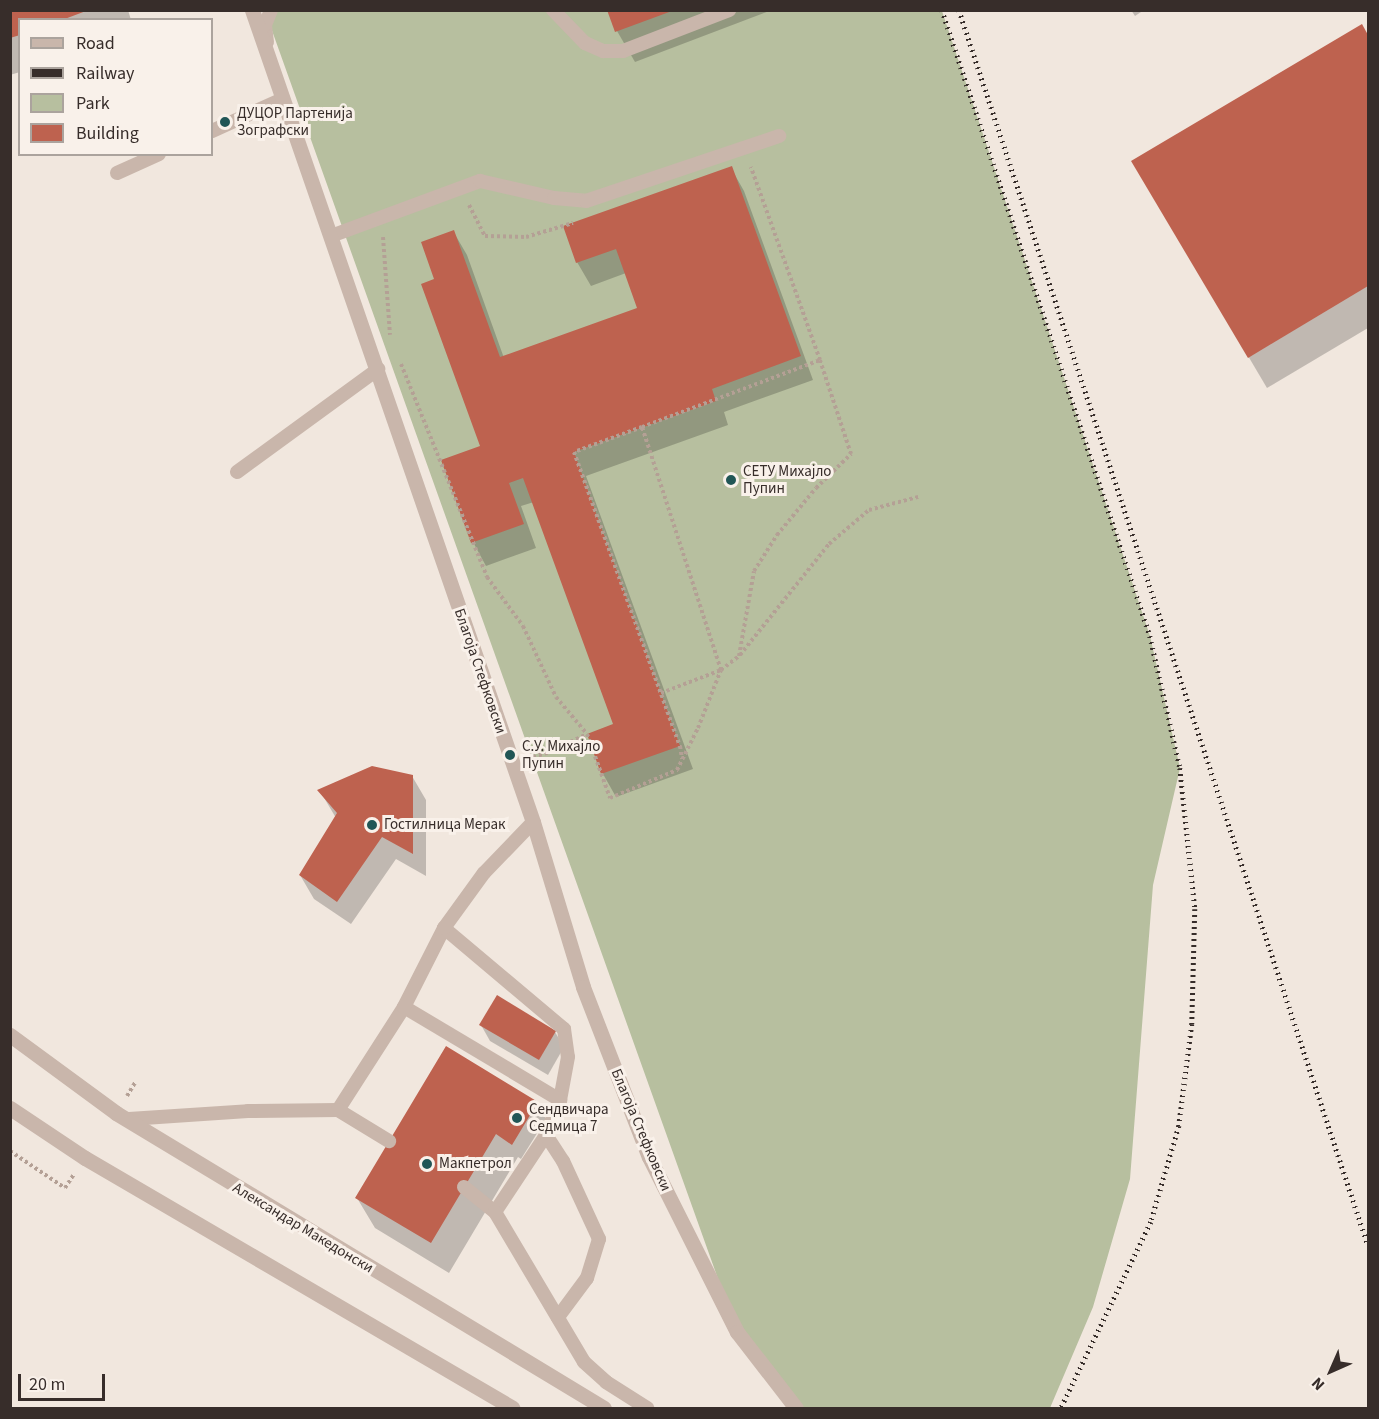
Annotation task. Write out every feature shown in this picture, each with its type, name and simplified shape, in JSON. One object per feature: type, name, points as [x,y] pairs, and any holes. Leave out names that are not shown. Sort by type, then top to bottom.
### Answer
[{"type":"street","name":"Благоја Стефковски","points":[[252,10],[533,822],[583,987],[649,1157],[736,1332],[796,1408]]},
{"type":"street","name":"Александар Македонски","points":[[10,1035],[122,1116],[604,1408]]},
{"type":"street","points":[[10,1108],[85,1158],[512,1408]]},
{"type":"lane","points":[[268,56],[265,26],[271,10]]},
{"type":"lane","points":[[553,10],[585,43],[603,51],[623,51],[729,10]]},
{"type":"lane","points":[[213,131],[283,99]]},
{"type":"lane","points":[[331,236],[480,181],[554,198],[586,201],[779,136]]},
{"type":"lane","points":[[117,173],[155,156]]},
{"type":"lane","points":[[237,472],[378,369]]},
{"type":"lane","points":[[338,1110],[404,1007],[444,928],[484,873],[533,822]]},
{"type":"lane","points":[[444,928],[564,1029],[568,1056],[560,1100],[546,1135],[495,1212]]},
{"type":"lane","points":[[404,1007],[560,1100]]},
{"type":"lane","points":[[122,1116],[338,1110],[389,1141]]},
{"type":"lane","points":[[546,1135],[563,1161],[599,1239],[587,1278],[558,1317]]},
{"type":"lane","points":[[464,1187],[495,1212],[584,1362],[606,1382],[647,1408]]},
{"type":"path","points":[[739,656],[754,571],[777,535],[816,488],[851,454],[748,158]]},
{"type":"path","points":[[465,207],[469,205],[485,236],[526,237],[579,220]]},
{"type":"path","points":[[390,339],[383,235],[391,231]]},
{"type":"path","points":[[682,759],[661,693],[574,452],[820,360]]},
{"type":"path","points":[[399,361],[487,577],[523,626],[556,697],[586,734],[610,798],[677,770],[721,670],[642,428]]},
{"type":"path","points":[[661,693],[721,670],[739,656],[829,544],[869,510],[918,497]]},
{"type":"path","points":[[528,747],[532,757],[549,752],[586,734]]},
{"type":"path","points":[[122,1116],[136,1082]]},
{"type":"path","points":[[10,1151],[65,1188],[85,1158]]},
{"type":"green space","points":[[265,11],[942,11],[1150,636],[1180,768],[1153,885],[1130,1179],[1093,1307],[1050,1408],[796,1408],[737,1332]]},
{"type":"building","points":[[10,10],[86,10],[67,18],[18,18],[18,36],[10,38]]},
{"type":"building","points":[[607,10],[672,10],[672,11],[615,32]]},
{"type":"building","points":[[1362,24],[1368,35],[1368,286],[1248,358],[1131,161]]},
{"type":"building","points":[[732,166],[801,356],[712,389],[716,401],[574,452],[680,746],[601,774],[587,734],[613,724],[523,478],[509,483],[524,524],[471,543],[441,460],[480,446],[421,284],[434,279],[421,242],[454,230],[500,357],[637,308],[616,249],[576,263],[563,226]]},
{"type":"building","name":"Гостилница Мерак","points":[[372,766],[413,775],[413,854],[382,837],[337,902],[299,875],[337,813],[317,790]]},
{"type":"building","points":[[497,995],[556,1031],[539,1060],[479,1025]]},
{"type":"building","name":"Макпетрол","points":[[446,1046],[538,1102],[512,1145],[496,1134],[431,1243],[355,1198]]},
{"type":"railway","points":[[942,10],[1150,636],[1180,768],[1195,909],[1192,1024],[1179,1126],[1151,1222],[1061,1408]]},
{"type":"railway","points":[[959,10],[1368,1245]]},
{"type":"place","name":"ДУЦОР Партенија Зографски","points":[[225,122]]},
{"type":"place","name":"СЕТУ Михајло Пупин","points":[[731,480]]},
{"type":"place","name":"С.У. Михајло Пупин","points":[[510,755]]},
{"type":"place","name":"Гостилница Мерак","points":[[372,825]]},
{"type":"place","name":"Сендвичара Седмица 7","points":[[517,1118]]},
{"type":"place","name":"Макпетрол","points":[[427,1164]]}]
